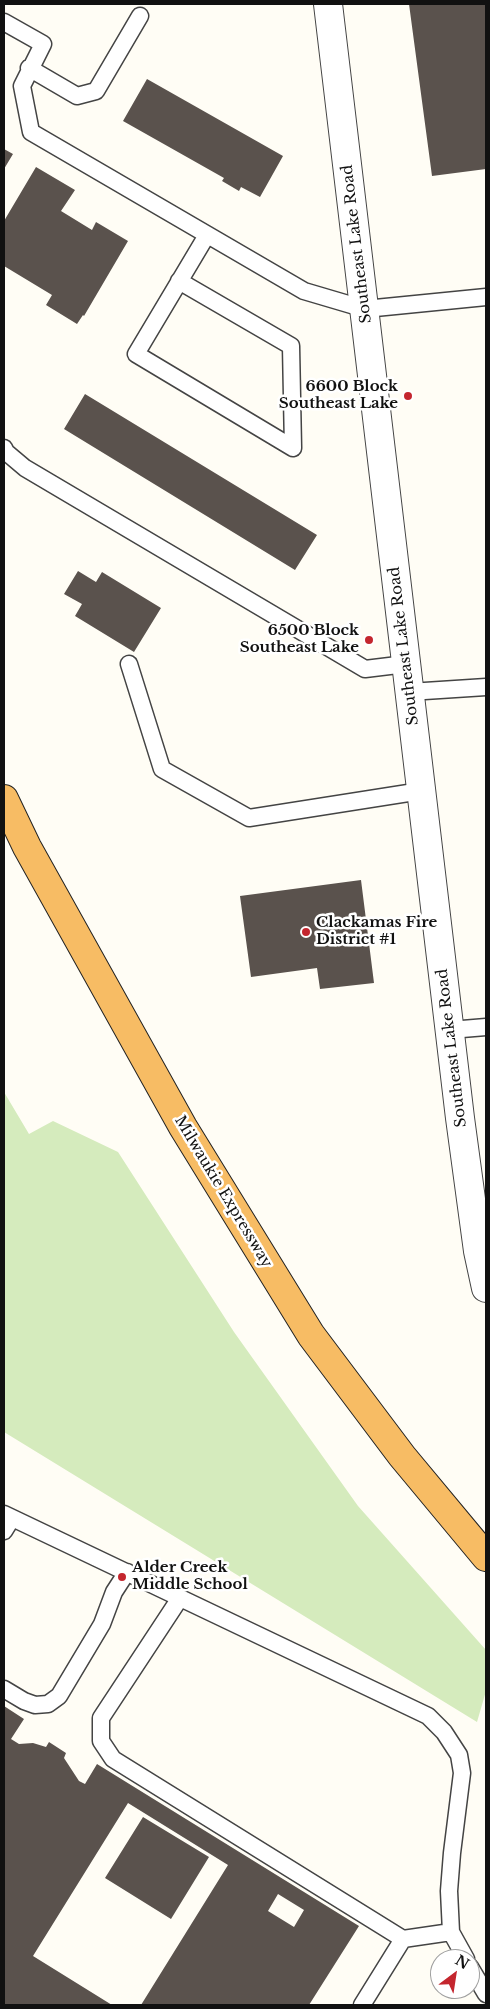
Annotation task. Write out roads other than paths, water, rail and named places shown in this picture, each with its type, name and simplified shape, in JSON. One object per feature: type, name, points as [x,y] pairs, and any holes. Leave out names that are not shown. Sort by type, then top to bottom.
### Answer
[{"type":"highway","name":"Milwaukie Expressway","points":[[4,799],[27,847],[183,1127],[310,1335],[402,1456],[486,1557]]},
{"type":"street","name":"Southeast Lake Road","points":[[328,4],[450,1030],[478,1251],[486,1288]]},
{"type":"lane","points":[[29,68],[77,96],[96,91],[140,16]]},
{"type":"lane","points":[[4,22],[43,44],[29,68],[22,86],[31,132],[304,291],[365,309],[486,297]]},
{"type":"lane","points":[[179,281],[291,346],[293,448],[136,354],[179,281],[207,235]]},
{"type":"lane","points":[[4,448],[6,452],[25,468],[365,669],[406,664]]},
{"type":"lane","points":[[129,664],[162,769],[249,818],[421,792]]},
{"type":"lane","points":[[409,692],[486,687]]},
{"type":"lane","points":[[450,1030],[486,1026]]},
{"type":"lane","points":[[6,1521],[126,1572],[428,1716],[444,1732],[459,1755],[462,1774],[452,1853],[450,1891],[451,1932],[460,1949]]},
{"type":"lane","points":[[4,1689],[24,1701],[36,1705],[48,1704],[59,1696],[102,1624],[114,1592],[126,1572]]},
{"type":"lane","points":[[180,1598],[101,1718],[101,1741],[113,1759],[403,1939],[451,1932]]},
{"type":"lane","points":[[362,2005],[403,1939]]},
{"type":"place","name":"6600 Block Southeast Lake","points":[[408,396]]},
{"type":"place","name":"6500 Block Southeast Lake","points":[[369,640]]},
{"type":"place","name":"Clackamas Fire District #1","points":[[306,932]]},
{"type":"place","name":"Alder Creek Middle School","points":[[122,1577]]}]
